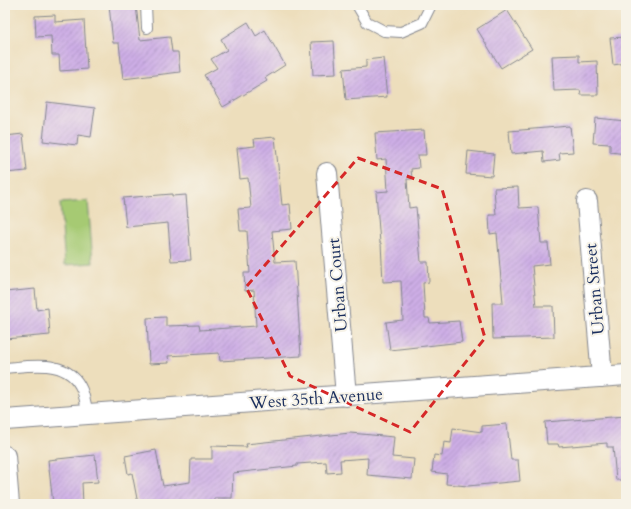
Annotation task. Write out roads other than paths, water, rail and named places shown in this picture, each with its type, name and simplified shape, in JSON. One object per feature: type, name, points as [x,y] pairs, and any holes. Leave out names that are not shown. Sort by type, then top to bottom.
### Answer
[{"type":"street","name":"Urban Court","points":[[327,173],[346,396]]},
{"type":"street","name":"Urban Street","points":[[587,201],[602,377]]},
{"type":"street","name":"West 35th Avenue","points":[[5,420],[626,375]]},
{"type":"street","points":[[5,456],[9,504]]},
{"type":"lane","points":[[146,5],[147,28]]},
{"type":"lane","points":[[357,5],[367,22],[384,31],[401,32],[422,23],[432,5]]},
{"type":"lane","points":[[5,368],[48,366],[61,368],[75,377],[82,390],[88,414]]}]
